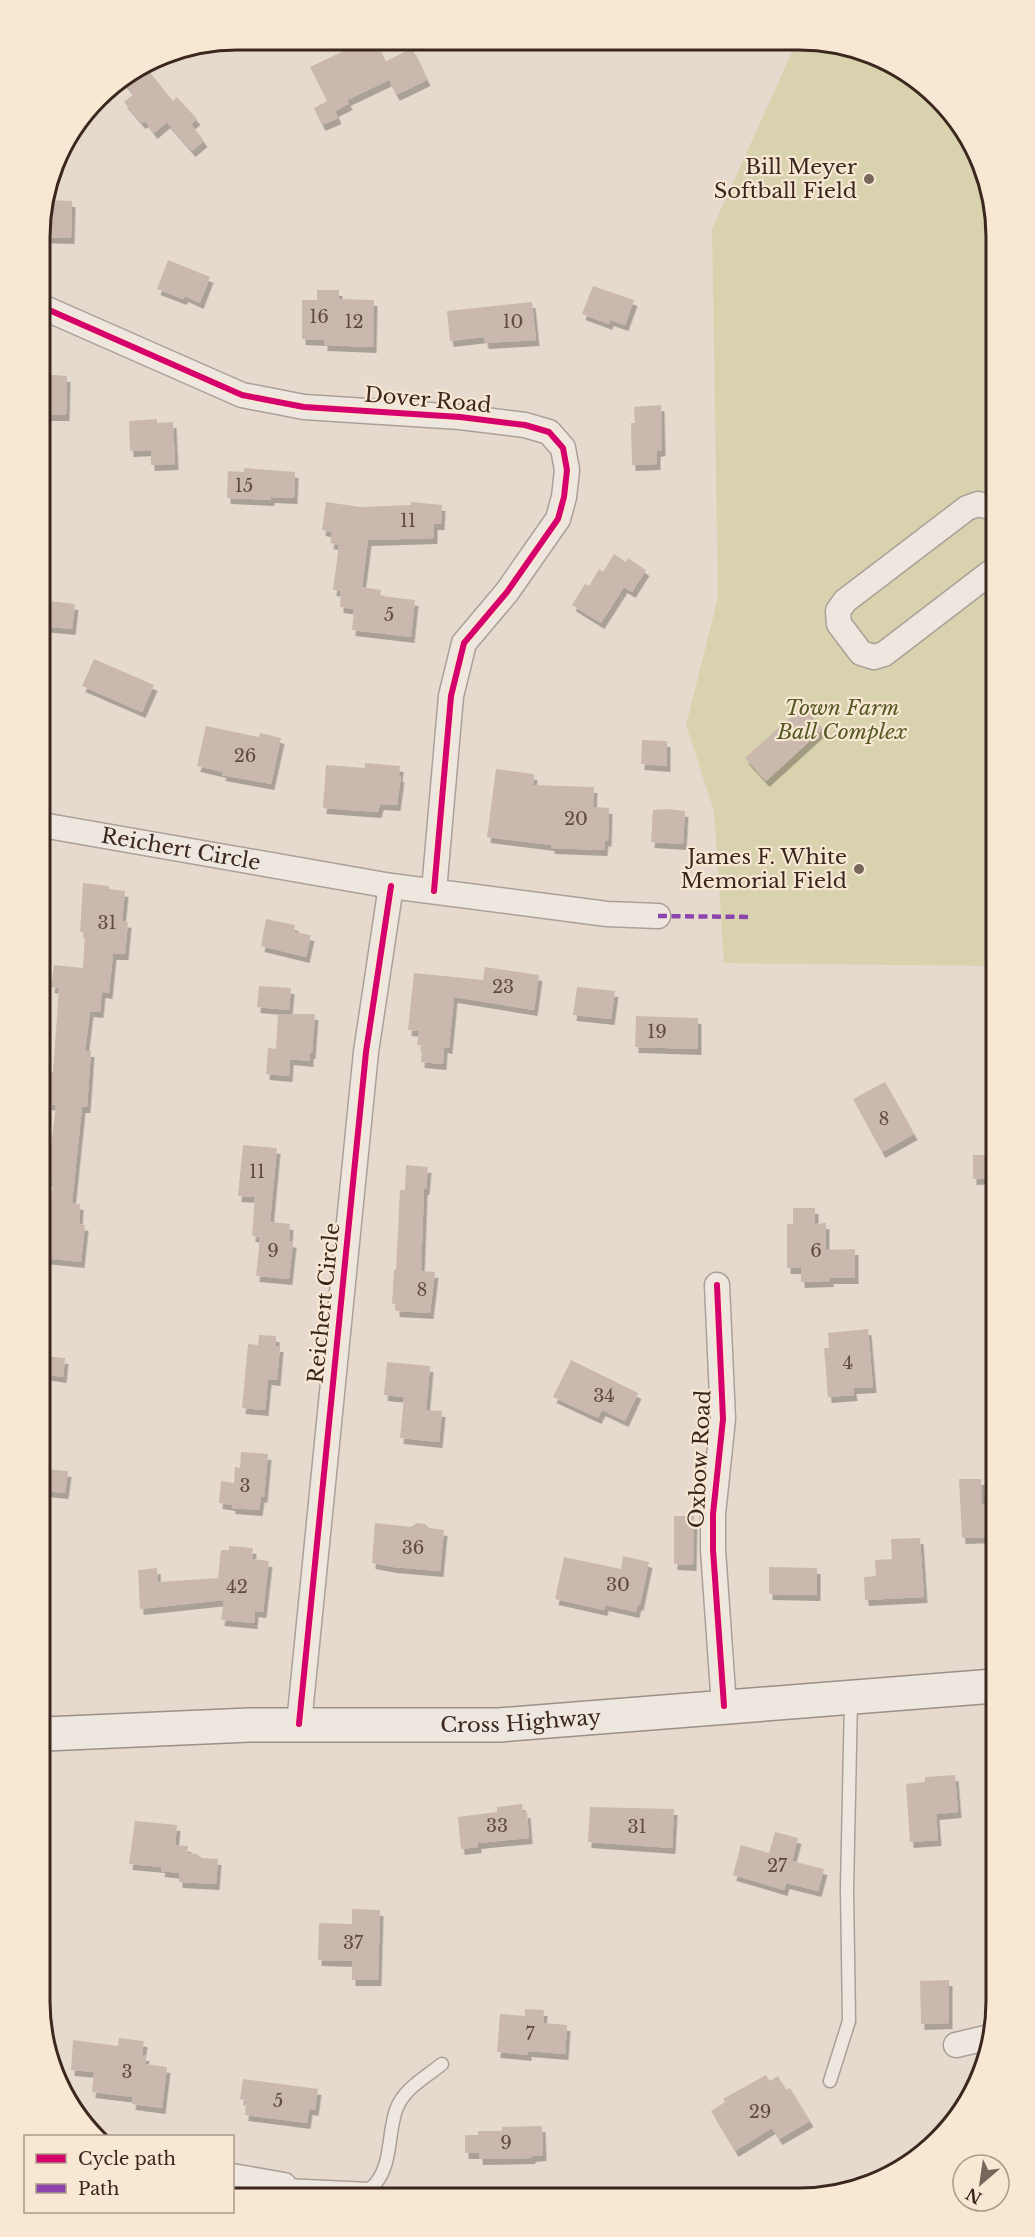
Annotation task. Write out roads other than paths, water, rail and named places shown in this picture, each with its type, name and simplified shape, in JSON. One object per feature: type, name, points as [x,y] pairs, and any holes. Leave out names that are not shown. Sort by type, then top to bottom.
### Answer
[{"type":"main road","name":"Cross Highway","points":[[50,1734],[181,1726],[499,1725],[985,1687]]},
{"type":"street","name":"Dover Road","points":[[50,310],[242,395],[304,407],[460,417],[525,425],[549,432],[563,448],[567,470],[564,497],[558,519],[507,592],[464,643],[451,696],[434,891]]},
{"type":"street","points":[[986,506],[978,504],[967,508],[845,601],[838,611],[839,624],[861,653],[874,657],[884,654],[986,575]]},
{"type":"street","name":"Reichert Circle","points":[[50,826],[391,886],[607,914],[658,916]]},
{"type":"street","name":"Reichert Circle","points":[[298,1724],[366,1052],[391,886]]},
{"type":"street","name":"Oxbow Road","points":[[717,1285],[723,1419],[713,1514],[713,1550],[724,1706]]},
{"type":"street","points":[[956,2045],[981,2039]]},
{"type":"street","points":[[234,2176],[284,2185]]},
{"type":"lane","points":[[830,2081],[849,2021],[847,1889],[851,1698]]},
{"type":"lane","points":[[371,2188],[378,2182],[385,2165],[396,2109],[407,2091],[442,2064]]},
{"type":"lane","points":[[284,2185],[348,2188]]},
{"type":"place","name":"Bill Meyer Softball Field","points":[[869,179]]},
{"type":"place","name":"James F. White Memorial Field","points":[[859,869]]},
{"type":"park label","name":"Town Farm Ball Complex","points":[[842,720]]}]
